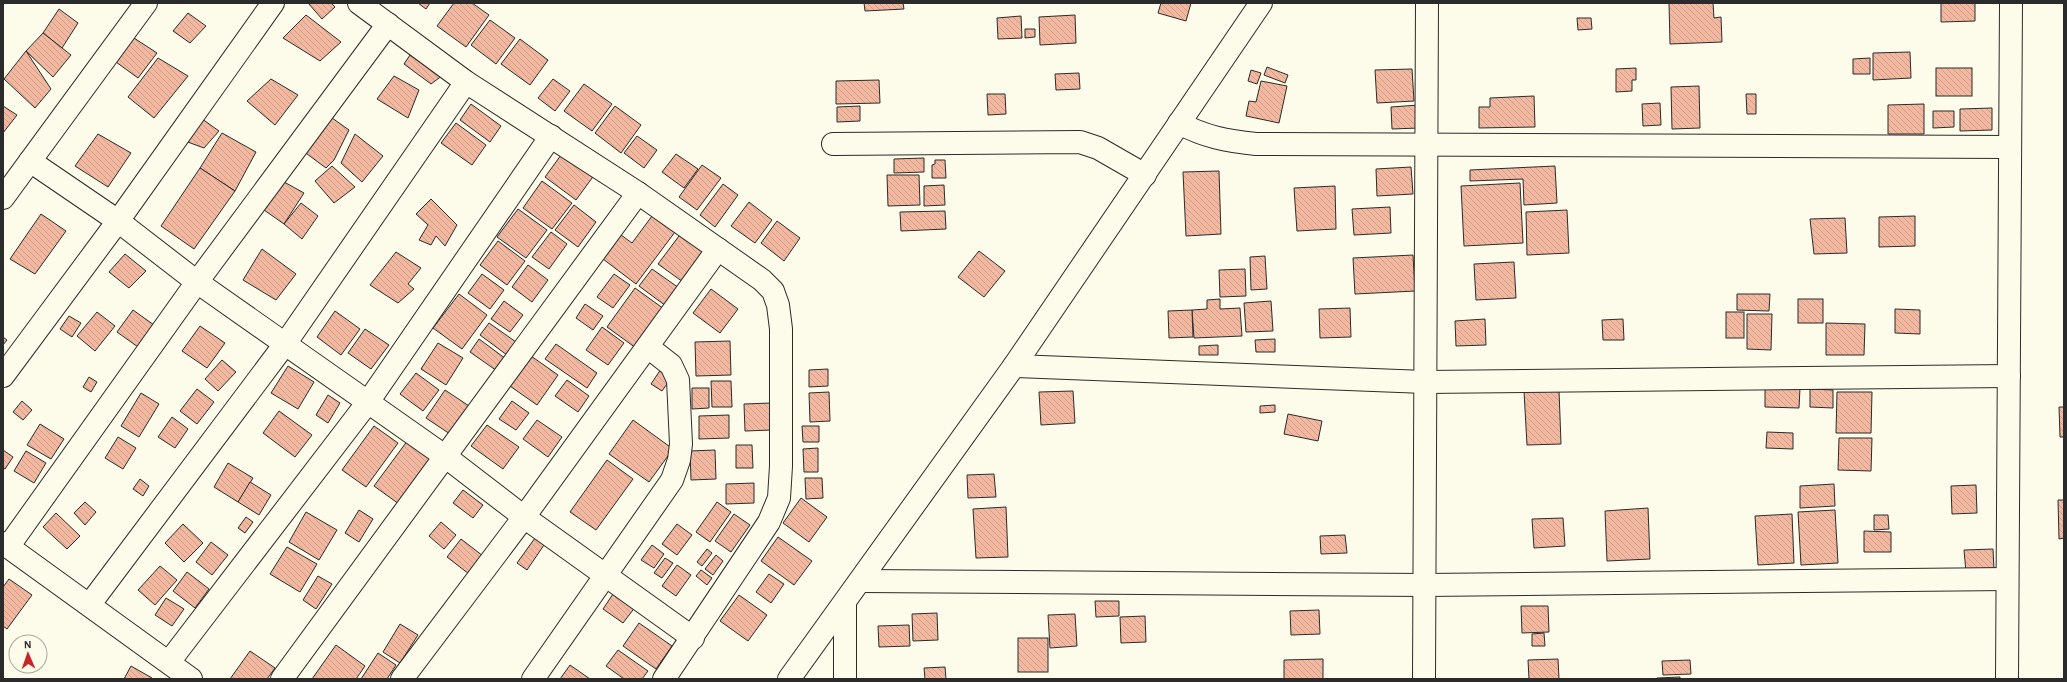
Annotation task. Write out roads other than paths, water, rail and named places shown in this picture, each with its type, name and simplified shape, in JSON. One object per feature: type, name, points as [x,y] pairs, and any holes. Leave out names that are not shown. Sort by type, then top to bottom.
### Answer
[{"type":"street","points":[[3,198],[146,3]]},
{"type":"street","points":[[3,376],[118,221],[273,3]]},
{"type":"street","points":[[360,3],[466,82],[638,193],[762,280],[773,290],[778,305],[781,336],[781,466],[779,498],[769,522],[693,638],[664,679]]},
{"type":"street","points":[[790,679],[1014,366],[1261,3]]},
{"type":"street","points":[[1424,679],[1427,3]]},
{"type":"street","points":[[2007,679],[2011,3]]},
{"type":"street","points":[[191,679],[90,604],[6,545],[388,24]]},
{"type":"street","points":[[90,604],[285,344],[466,82]]},
{"type":"street","points":[[1179,123],[1198,133],[1224,140],[1256,144],[2010,147]]},
{"type":"street","points":[[169,662],[368,402],[551,136]]},
{"type":"street","points":[[833,144],[1080,142],[1098,148],[1144,175]]},
{"type":"street","points":[[30,161],[118,221],[198,282],[446,457],[524,517],[693,638]]},
{"type":"street","points":[[282,679],[638,193]]},
{"type":"street","points":[[402,679],[524,517],[718,249]]},
{"type":"street","points":[[534,679],[607,576],[672,480],[679,460],[681,444],[678,380],[671,365],[648,347]]},
{"type":"street","points":[[1014,366],[1425,382],[2009,376]]},
{"type":"street","points":[[861,581],[1425,585],[2008,579]]},
{"type":"street","points":[[845,604],[845,679]]}]
